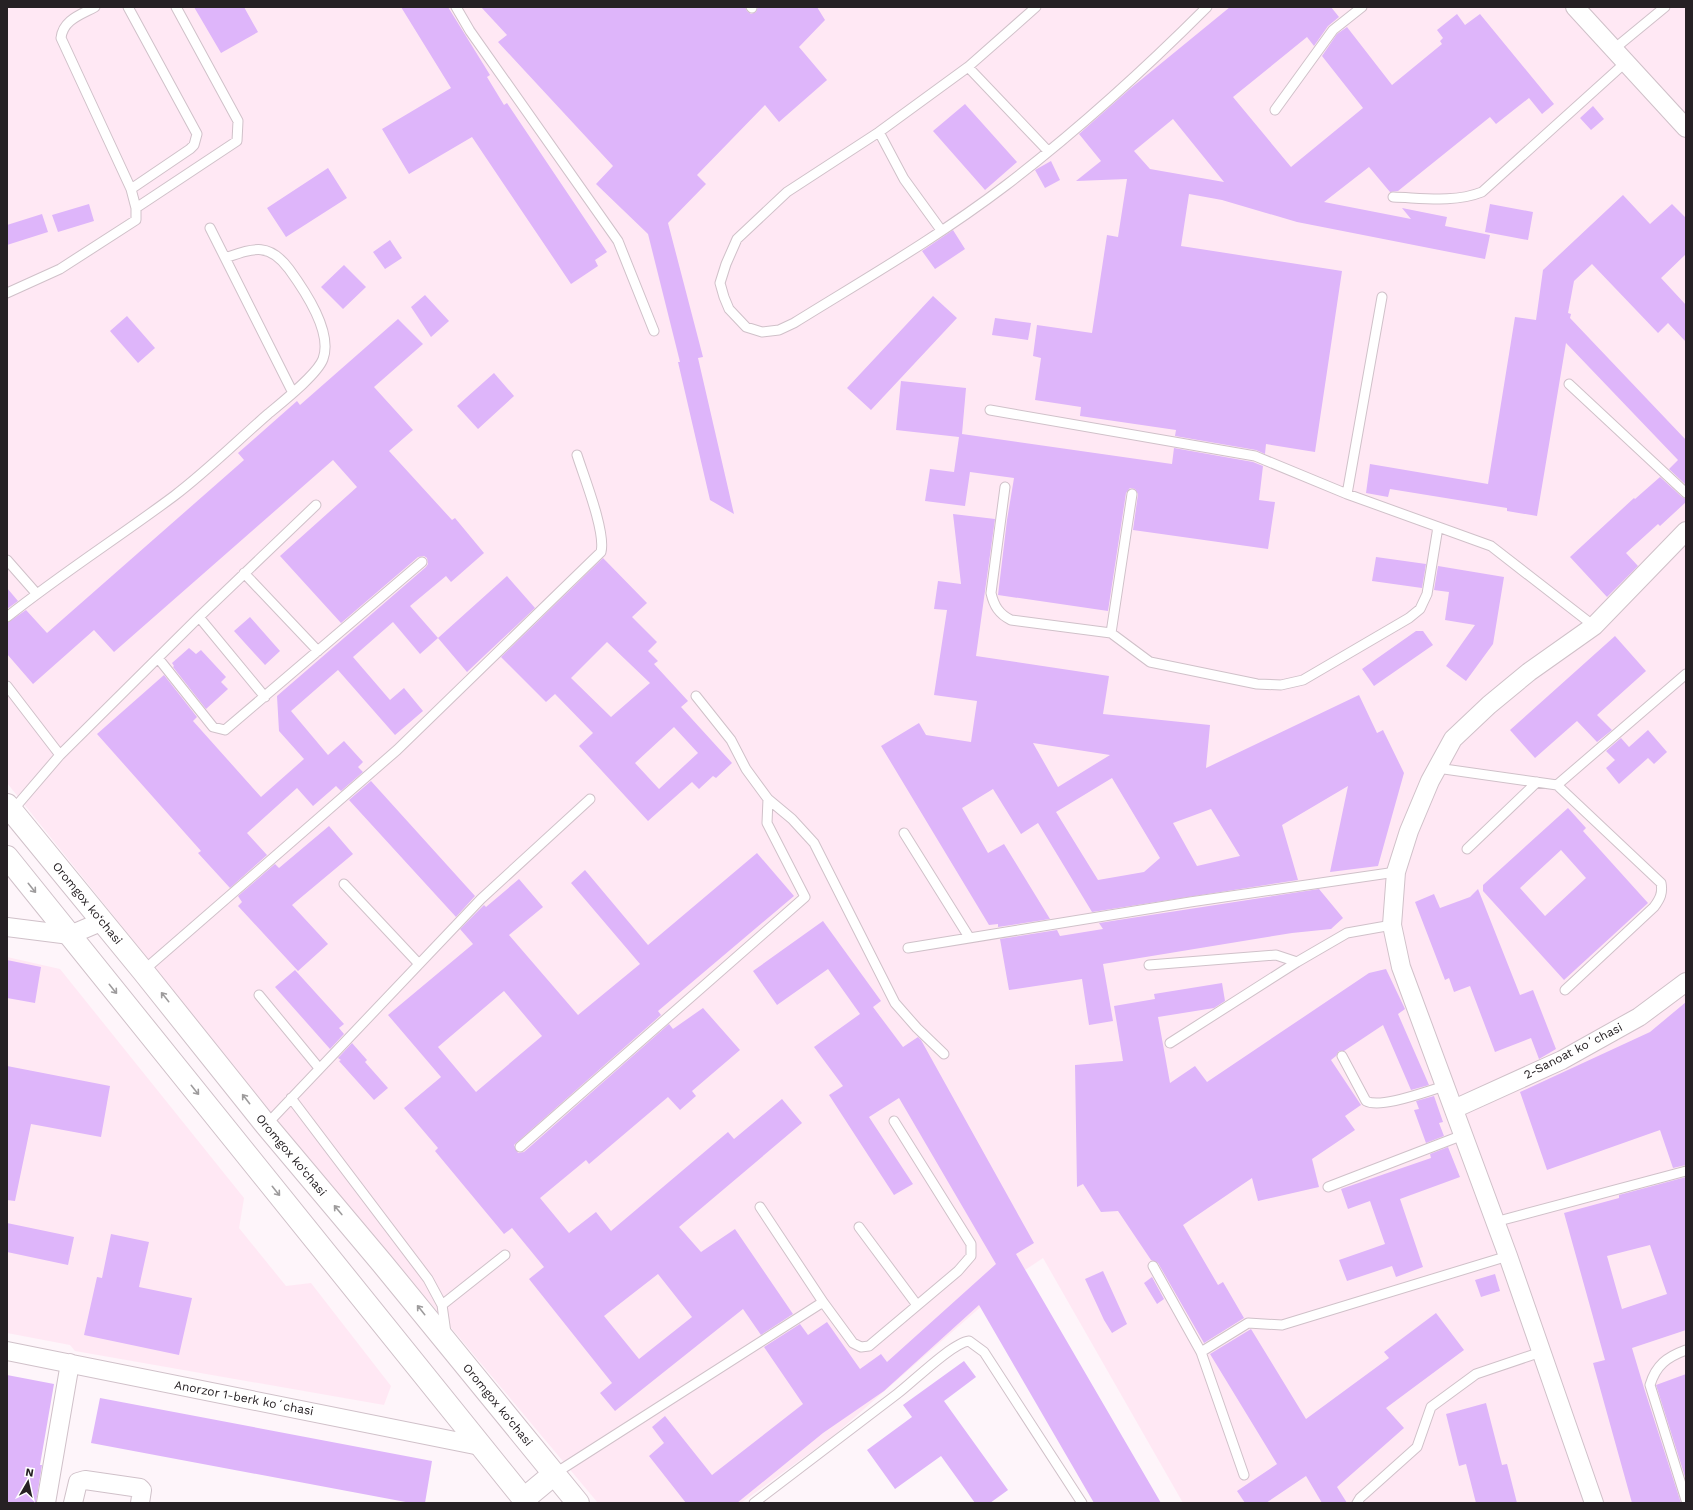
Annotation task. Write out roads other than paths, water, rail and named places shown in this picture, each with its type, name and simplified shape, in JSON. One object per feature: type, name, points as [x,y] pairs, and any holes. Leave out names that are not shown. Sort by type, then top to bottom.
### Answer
[{"type":"main road","name":"Oromgox ko‘chasi","points":[[10,808],[103,921],[266,1125],[382,1263],[578,1503]]},
{"type":"main road","points":[[7,858],[480,1446],[526,1501],[554,1474]]},
{"type":"street","points":[[1575,7],[1686,128]]},
{"type":"street","points":[[1594,1503],[1508,1256],[1401,967],[1392,925],[1396,872],[1408,831],[1430,781],[1453,739],[1489,705],[1529,672],[1594,626],[1686,531]]},
{"type":"street","points":[[7,927],[70,935],[103,921]]},
{"type":"street","name":"2-Sanoat koʻchasi","points":[[1454,1109],[1569,1056],[1639,1017],[1686,982]]},
{"type":"street","name":"Anorzor 1-berk koʻchasi","points":[[7,1351],[480,1446]]},
{"type":"street","points":[[46,1503],[70,1363]]},
{"type":"street","points":[[73,1503],[78,1482],[85,1480],[140,1488],[142,1490],[140,1503]]},
{"type":"lane","points":[[7,293],[60,269],[136,220],[136,208],[131,189],[61,38],[64,27],[68,22],[95,7]]},
{"type":"lane","points":[[128,7],[197,134],[194,145],[190,149],[131,189]]},
{"type":"lane","points":[[136,208],[222,153],[237,141],[238,121],[176,7]]},
{"type":"lane","points":[[456,7],[470,31],[618,241],[654,331]]},
{"type":"lane","points":[[1036,7],[968,68],[879,132],[787,192],[737,239],[726,264],[720,283],[729,309],[746,327],[762,332],[779,330],[794,323],[941,230],[1004,186],[1109,102],[1207,7]]},
{"type":"lane","points":[[1275,110],[1333,30],[1362,7]]},
{"type":"lane","points":[[1614,49],[1665,7]]},
{"type":"lane","points":[[1393,198],[1443,199],[1468,197],[1482,192],[1626,62]]},
{"type":"lane","points":[[968,68],[1048,151]]},
{"type":"lane","points":[[879,132],[904,179],[941,230]]},
{"type":"lane","points":[[210,228],[292,393]]},
{"type":"lane","points":[[7,617],[36,593],[175,495],[292,393],[317,369],[323,360],[326,342],[324,328],[290,271],[281,259],[273,253],[262,249],[249,250],[225,258]]},
{"type":"lane","points":[[1347,494],[1382,297]]},
{"type":"lane","points":[[1569,384],[1686,493]]},
{"type":"lane","points":[[990,410],[1255,456],[1347,494],[1491,546],[1594,626]]},
{"type":"lane","points":[[143,971],[397,750],[601,552],[602,545],[600,532],[577,455]]},
{"type":"lane","points":[[1005,487],[991,593],[996,609],[1004,616],[1011,620],[1111,633],[1150,662],[1257,684],[1281,685],[1303,680],[1409,618],[1420,609],[1427,594],[1438,527]]},
{"type":"lane","points":[[1111,633],[1132,494]]},
{"type":"lane","points":[[10,808],[60,755],[199,617],[316,505]]},
{"type":"lane","points":[[7,560],[36,593]]},
{"type":"lane","points":[[158,658],[213,727],[220,730],[229,728],[422,562]]},
{"type":"lane","points":[[244,573],[318,651]]},
{"type":"lane","points":[[199,617],[265,697]]},
{"type":"lane","points":[[1557,785],[1686,674]]},
{"type":"lane","points":[[7,686],[60,755]]},
{"type":"lane","points":[[696,696],[731,740],[746,769],[768,799],[792,819],[814,843],[895,1003],[917,1028],[944,1054]]},
{"type":"lane","points":[[1437,768],[1557,785],[1661,883],[1662,890],[1660,899],[1654,907],[1565,990]]},
{"type":"lane","points":[[1467,849],[1537,782]]},
{"type":"lane","points":[[266,1125],[481,899],[590,799]]},
{"type":"lane","points":[[520,1147],[805,897],[767,823],[768,799]]},
{"type":"lane","points":[[904,833],[969,936]]},
{"type":"lane","points":[[908,948],[969,936],[1396,872]]},
{"type":"lane","points":[[344,884],[419,964]]},
{"type":"lane","points":[[1170,1043],[1297,962],[1347,933],[1392,925]]},
{"type":"lane","points":[[1149,965],[1276,954],[1297,962]]},
{"type":"lane","points":[[260,995],[320,1068]]},
{"type":"lane","points":[[1342,1056],[1366,1101],[1370,1103],[1383,1103],[1445,1086]]},
{"type":"lane","points":[[291,1098],[428,1279],[442,1305],[445,1329],[451,1348]]},
{"type":"lane","points":[[760,1207],[823,1302],[853,1343],[861,1347],[869,1346],[958,1271],[971,1256],[970,1244],[894,1121]]},
{"type":"lane","points":[[1328,1187],[1463,1135]]},
{"type":"lane","points":[[1495,1222],[1686,1171]]},
{"type":"lane","points":[[860,1227],[917,1306]]},
{"type":"lane","points":[[442,1305],[506,1255]]},
{"type":"lane","points":[[1201,1352],[1248,1323],[1282,1325],[1508,1256]]},
{"type":"lane","points":[[1153,1266],[1201,1352],[1244,1475]]},
{"type":"lane","points":[[554,1474],[823,1302]]},
{"type":"lane","points":[[754,1503],[898,1393],[948,1352],[963,1342],[970,1341],[984,1352],[1082,1503]]},
{"type":"lane","points":[[1686,1350],[1669,1357],[1659,1364],[1653,1374],[1650,1385],[1686,1500]]},
{"type":"lane","points":[[1357,1503],[1360,1498],[1417,1447],[1431,1408],[1476,1374],[1541,1352]]}]
